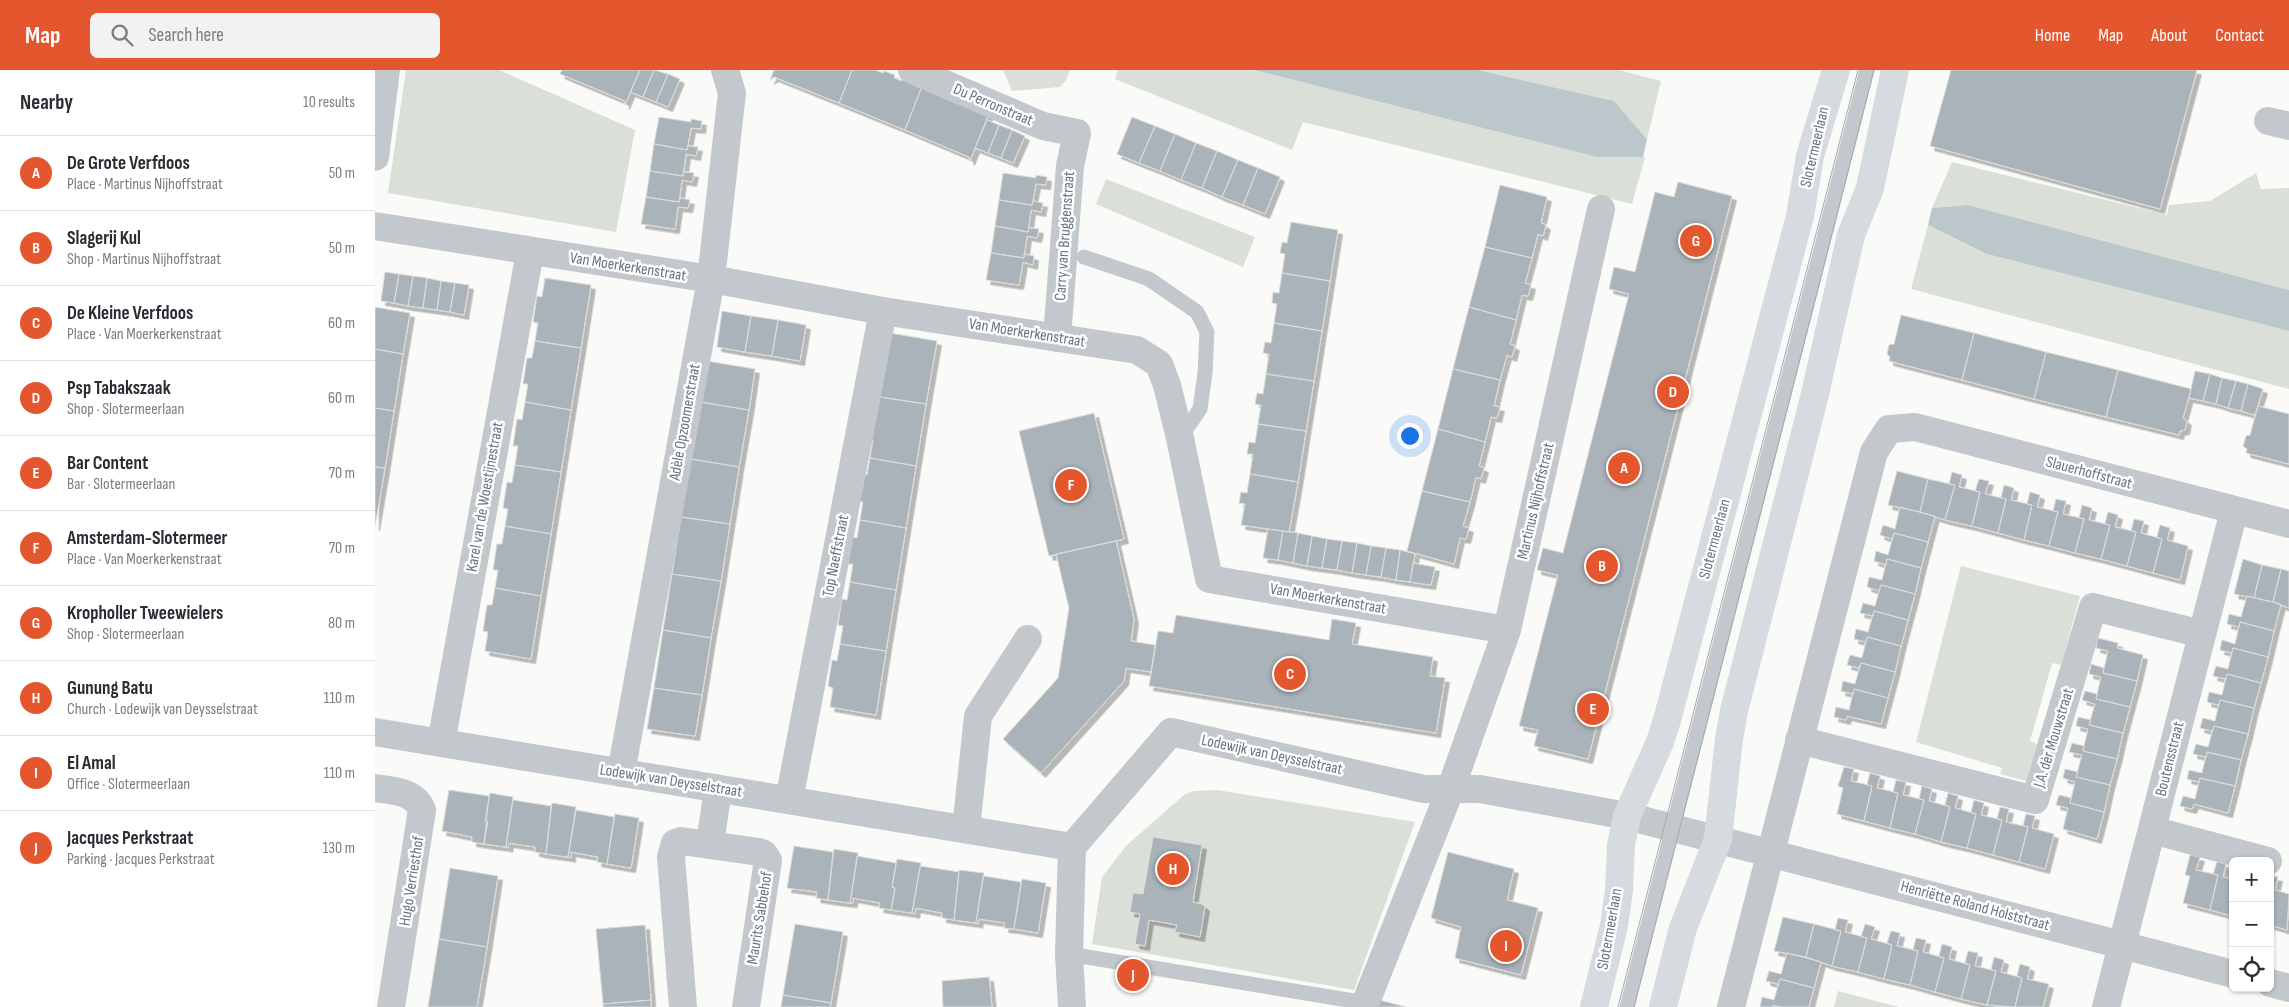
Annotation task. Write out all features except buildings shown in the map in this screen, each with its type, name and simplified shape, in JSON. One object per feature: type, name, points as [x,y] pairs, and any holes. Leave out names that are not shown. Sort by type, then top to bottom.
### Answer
[{"type":"main road","name":"Slotermeerlaan","points":[[1595,1007],[1614,926],[1619,890],[1621,845],[1627,816],[1657,749],[1667,720],[1800,216],[1810,156],[1836,70]]},
{"type":"main road","points":[[1663,1007],[1686,919],[1718,839],[1729,738],[1734,711],[1814,398],[1851,235],[1870,188],[1895,70]]},
{"type":"street","points":[[375,157],[386,70]]},
{"type":"street","name":"Adèle Opzoomerstraat","points":[[621,773],[711,279],[732,93],[725,70]]},
{"type":"street","name":"Du Perronstraat","points":[[912,70],[1043,126],[1077,133]]},
{"type":"street","name":"Carry van Bruggenstraat","points":[[1057,338],[1071,166],[1077,133]]},
{"type":"street","name":"Martinus Nijhoffstraat","points":[[1365,1005],[1451,788],[1507,630],[1601,209]]},
{"type":"street","name":"Van Moerkerkenstraat","points":[[375,226],[530,252],[711,279],[883,311],[1137,350],[1159,364],[1180,438],[1209,579],[1507,630]]},
{"type":"street","name":"Karel van de Woestijnestraat","points":[[441,743],[530,252]]},
{"type":"street","name":"Top Naeffstraat","points":[[789,800],[883,311]]},
{"type":"street","name":"Slauerhoffstraat","points":[[1799,740],[1874,452],[1889,429],[1915,427],[2289,524]]},
{"type":"street","name":"Boutensstraat","points":[[2106,1007],[2234,511]]},
{"type":"street","name":"J.A. dèr Mouwstraat","points":[[1799,740],[2035,800],[2093,607],[2202,634]]},
{"type":"street","points":[[967,829],[978,716],[1028,638]]},
{"type":"street","points":[[375,732],[375,737]]},
{"type":"street","name":"Lodewijk van Deysselstraat","points":[[375,732],[1072,847],[1171,732],[1424,788],[1481,788],[1627,816],[1673,827]]},
{"type":"street","points":[[1731,1007],[1799,740]]},
{"type":"street","name":"Hugo Verriesthof","points":[[375,788],[403,793],[413,797],[419,802],[422,810],[391,1007]]},
{"type":"street","points":[[710,844],[718,788]]},
{"type":"street","name":"Henriëtte Roland Holststraat","points":[[1673,827],[2229,973]]},
{"type":"street","points":[[2152,830],[2254,857]]},
{"type":"street","name":"Maurits Sabbehof","points":[[683,1007],[672,849],[675,843],[681,841],[759,852],[765,854],[768,860],[746,1007]]},
{"type":"street","points":[[1072,847],[1069,954],[1072,1007]]},
{"type":"street","points":[[2274,862],[2289,866]]},
{"type":"street","points":[[2274,985],[2289,988]]},
{"type":"lane","name":"Slotermeerlaan","points":[[1627,1007],[1867,70]]},
{"type":"lane","points":[[1084,257],[1149,279],[1197,312],[1207,332],[1205,373],[1200,409],[1180,438]]},
{"type":"lane","points":[[1069,954],[1365,1005]]},
{"type":"shaded area","points":[[406,70],[499,70],[635,130],[616,232],[388,193]]},
{"type":"shaded area","points":[[1003,70],[1070,70],[1066,80],[1060,87],[1012,91]]},
{"type":"shaded area","points":[[1118,70],[1254,70],[1597,157],[1645,157],[1632,204],[1303,122],[1292,150],[1115,79]]},
{"type":"shaded area","points":[[1254,70],[1478,70],[1614,101],[1647,139],[1643,157],[1597,157]]},
{"type":"shaded area","points":[[1478,70],[1619,70],[1661,81],[1647,139],[1614,101]]},
{"type":"shaded area","points":[[1952,162],[2167,215],[2169,205],[2210,201],[2256,173],[2261,189],[2289,188],[2289,290],[1968,205],[1932,208]]},
{"type":"shaded area","points":[[1106,179],[1255,237],[1243,267],[1096,204]]},
{"type":"shaded area","points":[[1968,205],[2289,290],[2289,331],[1987,254],[1928,225],[1932,208]]},
{"type":"shaded area","points":[[1928,225],[1987,254],[2289,331],[2289,389],[1911,289]]},
{"type":"shaded area","points":[[1961,566],[2080,596],[2061,665],[2052,663],[2030,741],[2037,744],[2026,781],[2000,774],[2002,768],[1916,742]]},
{"type":"shaded area","points":[[1217,790],[1415,822],[1354,990],[1092,944],[1102,877],[1126,846],[1185,794],[1194,791]]},
{"type":"shaded area","points":[[1838,991],[1899,1007],[1834,1007]]},
{"type":"tram line","points":[[1618,1007],[1858,70]]},
{"type":"tram line","points":[[1634,1007],[1874,70]]},
{"type":"place","name":"Kropholler Tweewielers","points":[[1696,241]]},
{"type":"place","name":"Psp Tabakszaak","points":[[1673,392]]},
{"type":"place","name":"De Grote Verfdoos","points":[[1624,468]]},
{"type":"place","name":"Amsterdam-Slotermeer","points":[[1071,485]]},
{"type":"place","name":"Slagerij Kul","points":[[1602,566]]},
{"type":"place","name":"De Kleine Verfdoos","points":[[1290,674]]},
{"type":"place","name":"Bar Content","points":[[1593,709]]},
{"type":"place","name":"Gunung Batu","points":[[1173,869]]},
{"type":"place","name":"El Amal","points":[[1506,946]]},
{"type":"place","name":"Jacques Perkstraat","points":[[1133,975]]}]
